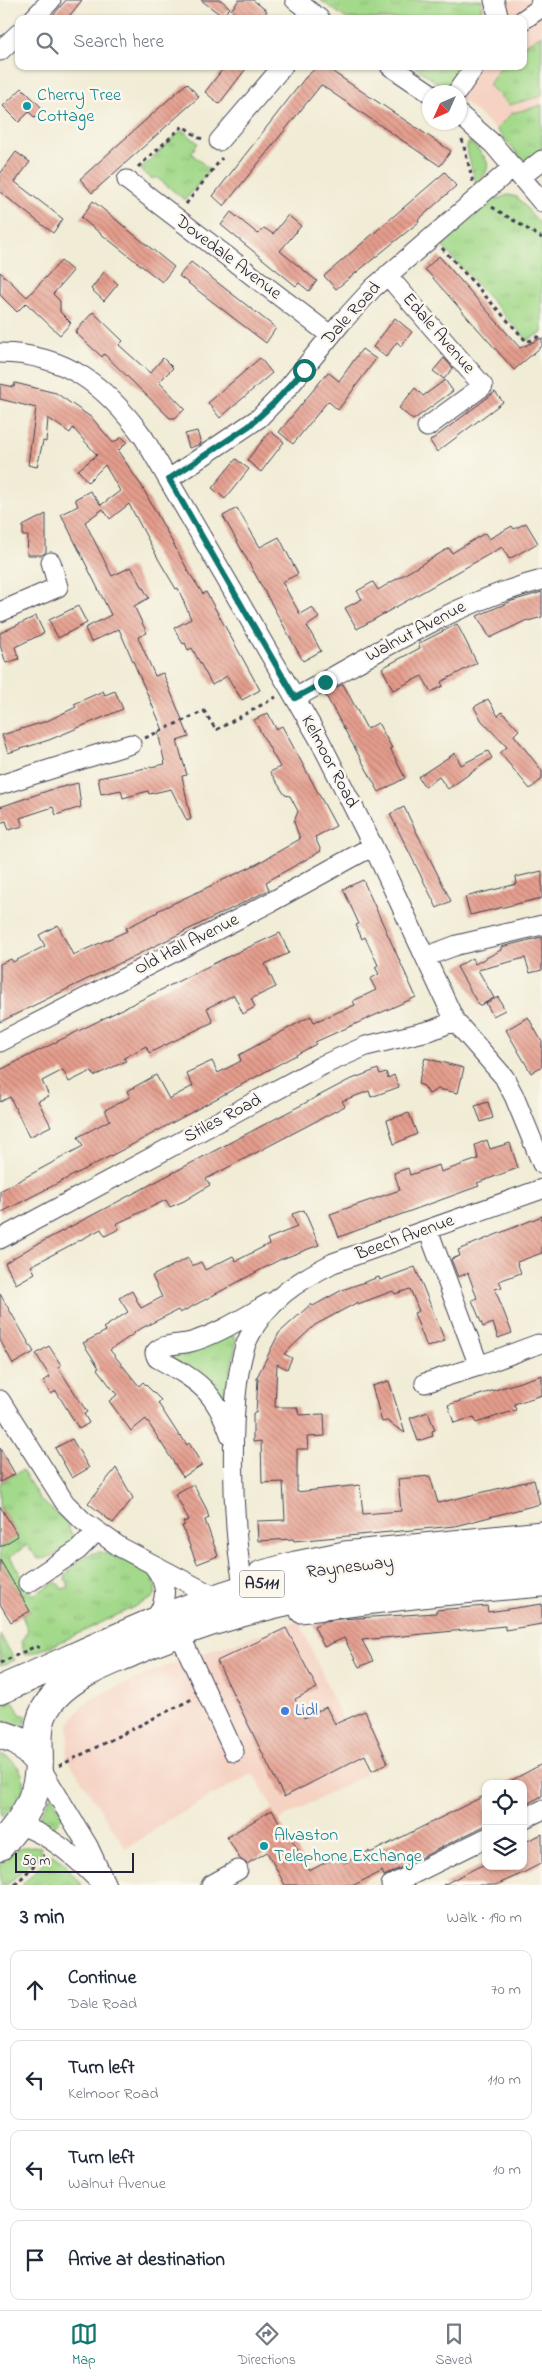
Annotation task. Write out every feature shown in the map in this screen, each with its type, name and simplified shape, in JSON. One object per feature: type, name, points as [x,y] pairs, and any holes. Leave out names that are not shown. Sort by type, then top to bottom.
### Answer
[{"type":"highway","name":"Raynesway","points":[[0,1690],[155,1620],[215,1597],[242,1582],[343,1567],[542,1545]]},
{"type":"highway","name":"Raynesway","points":[[9,1831],[34,1795],[45,1764],[37,1742],[46,1707],[56,1694],[100,1666],[179,1633],[217,1620],[297,1601],[358,1588],[542,1570]]},
{"type":"highway","points":[[0,1734],[17,1740],[45,1764]]},
{"type":"street","points":[[37,15],[51,0]]},
{"type":"street","points":[[295,0],[315,15]]},
{"type":"street","points":[[494,0],[498,15]]},
{"type":"street","points":[[527,17],[539,8],[541,0]]},
{"type":"street","points":[[0,52],[15,37]]},
{"type":"street","points":[[219,141],[280,70]]},
{"type":"street","points":[[396,70],[422,88]]},
{"type":"street","points":[[462,85],[472,70]]},
{"type":"street","points":[[467,121],[493,144],[542,202]]},
{"type":"street","name":"Dale Road","points":[[169,479],[259,418],[287,389],[358,303],[431,237],[517,172],[542,160]]},
{"type":"street","name":"Dovedale Avenue","points":[[127,180],[175,219],[330,336]]},
{"type":"street","name":"Edale Avenue","points":[[387,275],[483,386],[427,427]]},
{"type":"street","name":"Kelmoor Road","points":[[0,353],[44,358],[73,370],[98,386],[124,412],[169,479],[319,739],[373,846],[455,1021],[504,1078],[514,1096],[542,1164]]},
{"type":"street","points":[[0,612],[58,587],[51,562]]},
{"type":"street","name":"Walnut Avenue","points":[[292,694],[444,615],[497,592],[542,580]]},
{"type":"street","points":[[0,785],[131,744]]},
{"type":"street","name":"Old Hall Avenue","points":[[0,1042],[271,902],[373,846]]},
{"type":"street","points":[[425,957],[457,945],[542,925]]},
{"type":"street","name":"Stiles Road","points":[[0,1239],[323,1065],[366,1046],[432,1030],[455,1021]]},
{"type":"street","name":"Beech Avenue","points":[[234,1445],[218,1406],[201,1384],[157,1358],[155,1353],[161,1348],[191,1342],[211,1335],[274,1301],[301,1280],[333,1263],[542,1188]]},
{"type":"street","points":[[428,1230],[479,1366]]},
{"type":"street","name":"Beech Avenue","points":[[242,1582],[235,1500],[234,1445],[237,1382],[248,1338],[274,1301]]},
{"type":"street","points":[[425,1382],[479,1366],[538,1344]]},
{"type":"street","points":[[0,1400],[64,1503],[96,1532],[215,1597]]},
{"type":"street","name":"Raynesway","points":[[242,1582],[295,1561],[344,1551],[542,1531]]},
{"type":"street","points":[[28,1583],[78,1550],[96,1532]]},
{"type":"street","points":[[152,1564],[163,1579],[166,1596],[162,1609],[155,1620]]},
{"type":"street","name":"Raynesway","points":[[297,1601],[300,1613],[430,1597],[542,1588]]},
{"type":"street","points":[[179,1633],[234,1752]]},
{"type":"street","points":[[45,1764],[88,1846],[104,1885]]},
{"type":"street","points":[[527,1817],[542,1810]]},
{"type":"street","points":[[9,1831],[53,1841],[76,1857],[104,1885]]},
{"type":"street","points":[[391,1885],[482,1840]]},
{"type":"street","points":[[211,1885],[238,1870]]},
{"type":"path","points":[[127,180],[183,126],[199,138],[219,141],[222,158],[175,219]]},
{"type":"path","points":[[431,237],[527,342],[542,335]]},
{"type":"path","points":[[131,744],[204,711],[216,730],[292,694]]},
{"type":"path","points":[[0,1663],[36,1646],[42,1648],[45,1653]]},
{"type":"path","points":[[45,1764],[206,1692]]},
{"type":"path","points":[[14,1885],[42,1859],[46,1850]]},
{"type":"shaded area","points":[[319,0],[542,0],[542,154],[527,165],[496,129],[467,104],[467,85],[440,85],[419,70],[527,70],[527,15],[340,15]]},
{"type":"shaded area","points":[[299,1621],[366,1774],[279,1820],[253,1773],[169,1820],[126,1849],[67,1758],[69,1724],[82,1706],[103,1693],[166,1666]]},
{"type":"green space","points":[[320,0],[482,0],[480,15],[341,15]]},
{"type":"green space","points":[[542,35],[542,96],[509,105],[489,85],[498,70],[527,70],[527,44]]},
{"type":"green space","points":[[420,70],[468,70],[456,85],[440,85]]},
{"type":"green space","points":[[542,105],[542,153],[527,165],[496,129],[512,113]]},
{"type":"green space","points":[[182,130],[198,143],[191,153],[210,170],[185,200],[156,177],[152,179],[140,169]]},
{"type":"green space","points":[[470,141],[484,157],[488,166],[476,184],[466,147]]},
{"type":"green space","points":[[508,195],[517,197],[542,226],[542,333],[527,340],[441,245],[492,201]]},
{"type":"green space","points":[[231,1335],[235,1337],[236,1343],[226,1390],[221,1394],[173,1360],[174,1355],[179,1350]]},
{"type":"green space","points":[[22,1470],[41,1501],[65,1520],[74,1539],[62,1550],[48,1558],[38,1559],[27,1545],[10,1557],[33,1595],[54,1583],[58,1583],[62,1589],[69,1587],[65,1578],[71,1569],[78,1561],[98,1552],[116,1557],[145,1571],[153,1578],[155,1584],[155,1595],[151,1599],[50,1647],[25,1655],[21,1642],[28,1630],[22,1616],[30,1611],[0,1560],[0,1547],[18,1536],[0,1506],[0,1483]]},
{"type":"green space","points":[[0,1635],[15,1660],[0,1666]]},
{"type":"green space","points":[[11,1698],[20,1714],[27,1716],[24,1726],[0,1721],[0,1704]]},
{"type":"green space","points":[[0,1755],[11,1760],[18,1767],[22,1775],[23,1784],[17,1802],[10,1810],[0,1816]]},
{"type":"green space","points":[[51,1796],[64,1816],[52,1828],[37,1822]]},
{"type":"green space","points":[[33,1846],[41,1847],[39,1855],[7,1885],[0,1885],[0,1865],[2,1860],[19,1849]]},
{"type":"green space","points":[[51,1854],[64,1863],[82,1885],[22,1885]]},
{"type":"building","points":[[66,0],[82,0],[70,15],[53,15]]},
{"type":"building","points":[[201,0],[221,0],[230,8],[221,15]]},
{"type":"building","points":[[239,0],[253,0],[267,11],[264,15],[237,15],[231,10]]},
{"type":"building","points":[[222,70],[245,70],[219,104],[205,92]]},
{"type":"building","points":[[314,70],[330,70],[451,151],[440,166],[321,85],[224,206],[213,196],[305,78]]},
{"type":"building","points":[[187,83],[199,97],[92,193],[80,179]]},
{"type":"building","name":"Cherry Tree Cottage","points":[[22,88],[44,110],[35,118],[29,112],[19,122],[3,106]]},
{"type":"building","points":[[16,152],[30,162],[15,182],[63,219],[53,233],[0,192],[0,174]]},
{"type":"building","points":[[445,172],[456,186],[418,220],[419,222],[336,289],[324,276]]},
{"type":"building","points":[[93,201],[174,267],[162,282],[81,218]]},
{"type":"building","points":[[231,212],[258,234],[264,228],[273,234],[288,215],[301,226],[280,251],[317,281],[309,291],[299,283],[296,286],[221,225]]},
{"type":"building","points":[[439,256],[520,348],[542,338],[542,346],[514,370],[425,269]]},
{"type":"building","points":[[61,261],[73,271],[53,294],[60,301],[60,312],[71,323],[60,335],[26,303],[17,312],[0,295],[0,272],[27,297]]},
{"type":"building","points":[[191,262],[276,328],[266,343],[179,276]]},
{"type":"building","points":[[104,272],[118,284],[104,301],[91,289]]},
{"type":"building","points":[[93,312],[123,341],[119,345],[150,373],[163,358],[173,368],[159,382],[185,409],[175,418],[170,418],[104,354],[102,357],[75,332]]},
{"type":"building","points":[[395,318],[412,332],[401,346],[397,342],[386,357],[373,347]]},
{"type":"building","points":[[362,349],[376,359],[338,410],[328,401],[293,444],[279,432],[328,372],[339,381]]},
{"type":"building","points":[[260,358],[272,373],[220,418],[208,403]]},
{"type":"building","points":[[444,358],[453,368],[444,379],[433,371]]},
{"type":"building","points":[[445,380],[453,391],[413,420],[399,408],[415,388],[423,396]]},
{"type":"building","points":[[15,383],[56,393],[92,418],[113,443],[122,437],[127,442],[118,451],[141,485],[190,574],[203,594],[206,592],[260,690],[242,700],[227,676],[212,685],[192,648],[188,650],[185,643],[183,644],[174,628],[191,619],[178,588],[176,589],[160,562],[129,504],[110,519],[103,509],[85,522],[112,576],[131,567],[149,598],[134,606],[147,633],[138,637],[155,676],[163,673],[189,737],[177,741],[187,775],[182,776],[191,819],[187,821],[171,789],[149,794],[148,791],[123,798],[121,790],[101,794],[98,778],[165,764],[158,732],[163,730],[119,629],[91,642],[85,628],[111,615],[61,514],[78,506],[75,499],[90,491],[101,505],[120,491],[105,465],[88,482],[78,470],[97,455],[73,428],[70,433],[48,418],[46,442],[43,441],[37,467],[28,465],[36,408],[0,399],[0,384],[14,387]]},
{"type":"building","points":[[495,392],[503,402],[437,452],[430,441]]},
{"type":"building","points":[[197,431],[201,444],[189,448],[185,434]]},
{"type":"building","points":[[270,431],[284,442],[261,472],[247,460]]},
{"type":"building","points":[[236,459],[249,469],[225,499],[212,488]]},
{"type":"building","points":[[237,508],[260,547],[279,537],[298,574],[282,582],[300,614],[312,607],[319,618],[307,626],[321,651],[303,661],[223,516]]},
{"type":"building","points":[[46,514],[46,552],[42,555],[27,555],[28,536],[23,536],[23,526]]},
{"type":"building","points":[[526,523],[538,543],[509,559],[502,547],[357,629],[345,608],[362,599],[357,591],[373,582],[378,590],[449,548],[452,553],[485,533],[489,539],[512,526],[514,529]]},
{"type":"building","points":[[542,592],[542,617],[527,620],[490,638],[477,616],[512,601]]},
{"type":"building","points":[[78,606],[87,623],[58,638],[49,620]]},
{"type":"building","points":[[36,616],[44,633],[15,647],[19,659],[6,663],[0,645],[0,633]]},
{"type":"building","points":[[457,624],[477,663],[441,682],[443,686],[431,692],[422,676],[393,690],[382,668],[420,648],[418,644]]},
{"type":"building","points":[[343,684],[367,729],[378,723],[392,748],[390,748],[405,778],[379,792],[325,694]]},
{"type":"building","points":[[103,691],[105,695],[115,691],[123,709],[49,740],[8,753],[2,735],[47,721],[76,707],[74,704]]},
{"type":"building","points":[[488,699],[498,716],[502,712],[519,730],[514,735],[542,771],[542,779],[530,789],[500,753],[507,747],[482,721],[474,707]]},
{"type":"building","points":[[268,713],[276,729],[282,726],[336,826],[315,837],[321,851],[266,882],[269,890],[0,1022],[0,964],[11,959],[13,962],[45,946],[39,935],[58,925],[73,955],[127,931],[126,928],[157,911],[257,864],[300,839],[294,822],[298,811],[290,796],[285,795],[270,772],[280,767],[254,720]]},
{"type":"building","points":[[488,751],[492,758],[448,789],[439,777],[425,787],[418,777],[455,753],[461,765]]},
{"type":"building","points":[[78,783],[81,807],[56,815],[53,807],[20,818],[23,826],[9,830],[6,821],[0,823],[0,807],[50,790]]},
{"type":"building","points":[[404,807],[451,901],[437,908],[390,814]]},
{"type":"building","points":[[542,871],[542,898],[470,915],[465,897],[517,884],[516,877]]},
{"type":"building","points":[[363,880],[416,997],[315,1042],[316,1044],[128,1147],[0,1213],[0,1191],[83,1146],[78,1137],[110,1120],[105,1110],[130,1097],[127,1091],[156,1075],[169,1099],[193,1086],[186,1073],[212,1061],[218,1073],[241,1061],[239,1055],[311,1016],[314,1022],[355,1005],[353,1001],[376,990],[370,979],[379,974],[375,967],[378,965],[365,937],[362,939],[356,925],[359,924],[343,889]]},
{"type":"building","points":[[280,933],[289,953],[265,964],[276,987],[251,999],[255,1007],[243,1014],[234,995],[207,1008],[213,1022],[149,1053],[146,1046],[124,1058],[126,1061],[94,1076],[91,1071],[69,1082],[63,1070],[42,1081],[49,1096],[38,1101],[51,1126],[29,1137],[10,1097],[0,1102],[0,1070],[225,958]]},
{"type":"building","points":[[542,937],[542,970],[530,973],[525,958],[478,970],[494,998],[479,1006],[457,967],[472,958],[475,964],[501,950],[501,947]]},
{"type":"building","points":[[498,997],[505,1010],[493,1016],[486,1003]]},
{"type":"building","points":[[528,1017],[542,1042],[542,1066],[531,1073],[506,1030]]},
{"type":"building","points":[[425,1058],[464,1068],[458,1093],[438,1089],[429,1094],[424,1086],[418,1084]]},
{"type":"building","points":[[378,1069],[380,1074],[386,1072],[388,1078],[394,1075],[399,1087],[371,1097],[369,1091],[342,1101],[345,1106],[206,1179],[210,1185],[184,1201],[170,1207],[166,1200],[116,1224],[119,1229],[105,1236],[101,1229],[31,1266],[35,1273],[16,1284],[5,1263],[30,1248],[347,1081]]},
{"type":"building","points":[[488,1102],[493,1118],[481,1122],[475,1106]]},
{"type":"building","points":[[409,1113],[417,1134],[394,1144],[387,1120]]},
{"type":"building","points":[[487,1140],[490,1149],[510,1143],[518,1168],[477,1183],[479,1186],[339,1237],[330,1214],[400,1190],[394,1173],[408,1168],[410,1175],[439,1165],[441,1172],[478,1159],[475,1145]]},
{"type":"building","points":[[304,1210],[319,1245],[279,1260],[180,1313],[178,1310],[134,1332],[110,1350],[139,1386],[143,1382],[161,1400],[158,1403],[180,1437],[187,1445],[189,1443],[202,1465],[183,1477],[146,1419],[131,1431],[109,1401],[117,1395],[97,1369],[99,1368],[83,1343],[106,1331],[103,1328],[128,1312],[119,1298],[132,1291],[141,1308],[162,1297],[152,1276],[188,1258],[192,1266],[201,1262],[205,1270],[233,1256],[236,1261],[269,1244],[267,1239],[297,1227],[292,1214]]},
{"type":"building","points":[[542,1216],[542,1253],[517,1262],[521,1273],[499,1281],[502,1287],[495,1289],[512,1333],[498,1338],[493,1323],[483,1327],[472,1300],[477,1298],[468,1273],[458,1277],[451,1259],[460,1256],[458,1250]]},
{"type":"building","points":[[415,1267],[445,1341],[427,1347],[414,1313],[419,1311],[410,1289],[395,1294],[393,1291],[358,1304],[358,1302],[315,1325],[284,1354],[292,1358],[287,1369],[277,1364],[275,1407],[297,1407],[299,1415],[324,1414],[325,1436],[307,1437],[308,1449],[297,1449],[297,1492],[360,1485],[363,1514],[401,1511],[398,1479],[430,1476],[438,1503],[534,1480],[540,1504],[455,1526],[294,1541],[293,1539],[258,1541],[257,1521],[285,1520],[283,1482],[262,1483],[261,1441],[253,1442],[253,1413],[256,1413],[258,1379],[256,1379],[279,1333],[311,1304],[313,1306],[342,1290],[379,1277],[380,1280]]},
{"type":"building","points":[[0,1294],[34,1352],[13,1364],[0,1340]]},
{"type":"building","points":[[49,1346],[61,1365],[58,1367],[87,1412],[84,1414],[89,1423],[79,1429],[56,1391],[51,1394],[43,1381],[50,1377],[36,1354]]},
{"type":"building","points":[[542,1375],[542,1395],[514,1404],[516,1410],[476,1423],[474,1417],[454,1423],[448,1405]]},
{"type":"building","points":[[389,1381],[405,1433],[387,1421],[382,1422],[372,1386]]},
{"type":"building","points":[[428,1412],[435,1430],[432,1431],[433,1436],[418,1441],[410,1418]]},
{"type":"building","points":[[72,1439],[89,1468],[72,1478],[55,1448]]},
{"type":"building","points":[[0,1448],[15,1474],[0,1482]]},
{"type":"building","points":[[116,1468],[133,1498],[113,1523],[88,1503]]},
{"type":"building","points":[[193,1484],[206,1508],[209,1518],[205,1520],[218,1556],[197,1564],[182,1526],[185,1525],[183,1522],[189,1520],[175,1494]]},
{"type":"building","points":[[0,1506],[18,1536],[0,1547]]},
{"type":"building","points":[[0,1560],[30,1611],[11,1622],[0,1604]]},
{"type":"building","points":[[542,1604],[542,1624],[505,1630],[505,1626],[362,1640],[373,1661],[359,1667],[344,1638],[324,1647],[314,1626],[325,1621],[340,1619],[436,1613],[436,1610],[487,1606],[488,1612]]},
{"type":"building","name":"Lidl","points":[[286,1628],[317,1688],[295,1699],[304,1718],[326,1707],[335,1724],[365,1711],[388,1763],[372,1771],[365,1755],[284,1797],[217,1661]]},
{"type":"building","points":[[542,1764],[542,1796],[527,1804],[527,1780],[512,1780]]},
{"type":"building","points":[[482,1797],[482,1827],[384,1876],[382,1871],[354,1885],[285,1885],[267,1852],[247,1864],[240,1859],[227,1837],[272,1810],[289,1839],[291,1838],[309,1871],[340,1855],[344,1863],[369,1851],[370,1853]]},
{"type":"building","points":[[542,1834],[542,1863],[496,1885],[443,1885],[480,1866],[482,1866],[482,1870],[527,1870],[527,1841]]},
{"type":"place","name":"Cherry Tree Cottage","points":[[27,106]]},
{"type":"place","name":"Lidl","points":[[285,1711]]},
{"type":"place","name":"Alvaston Telephone Exchange","points":[[264,1846]]},
{"type":"route","points":[[304,370],[259,418],[169,479],[295,698],[325,682]]}]
